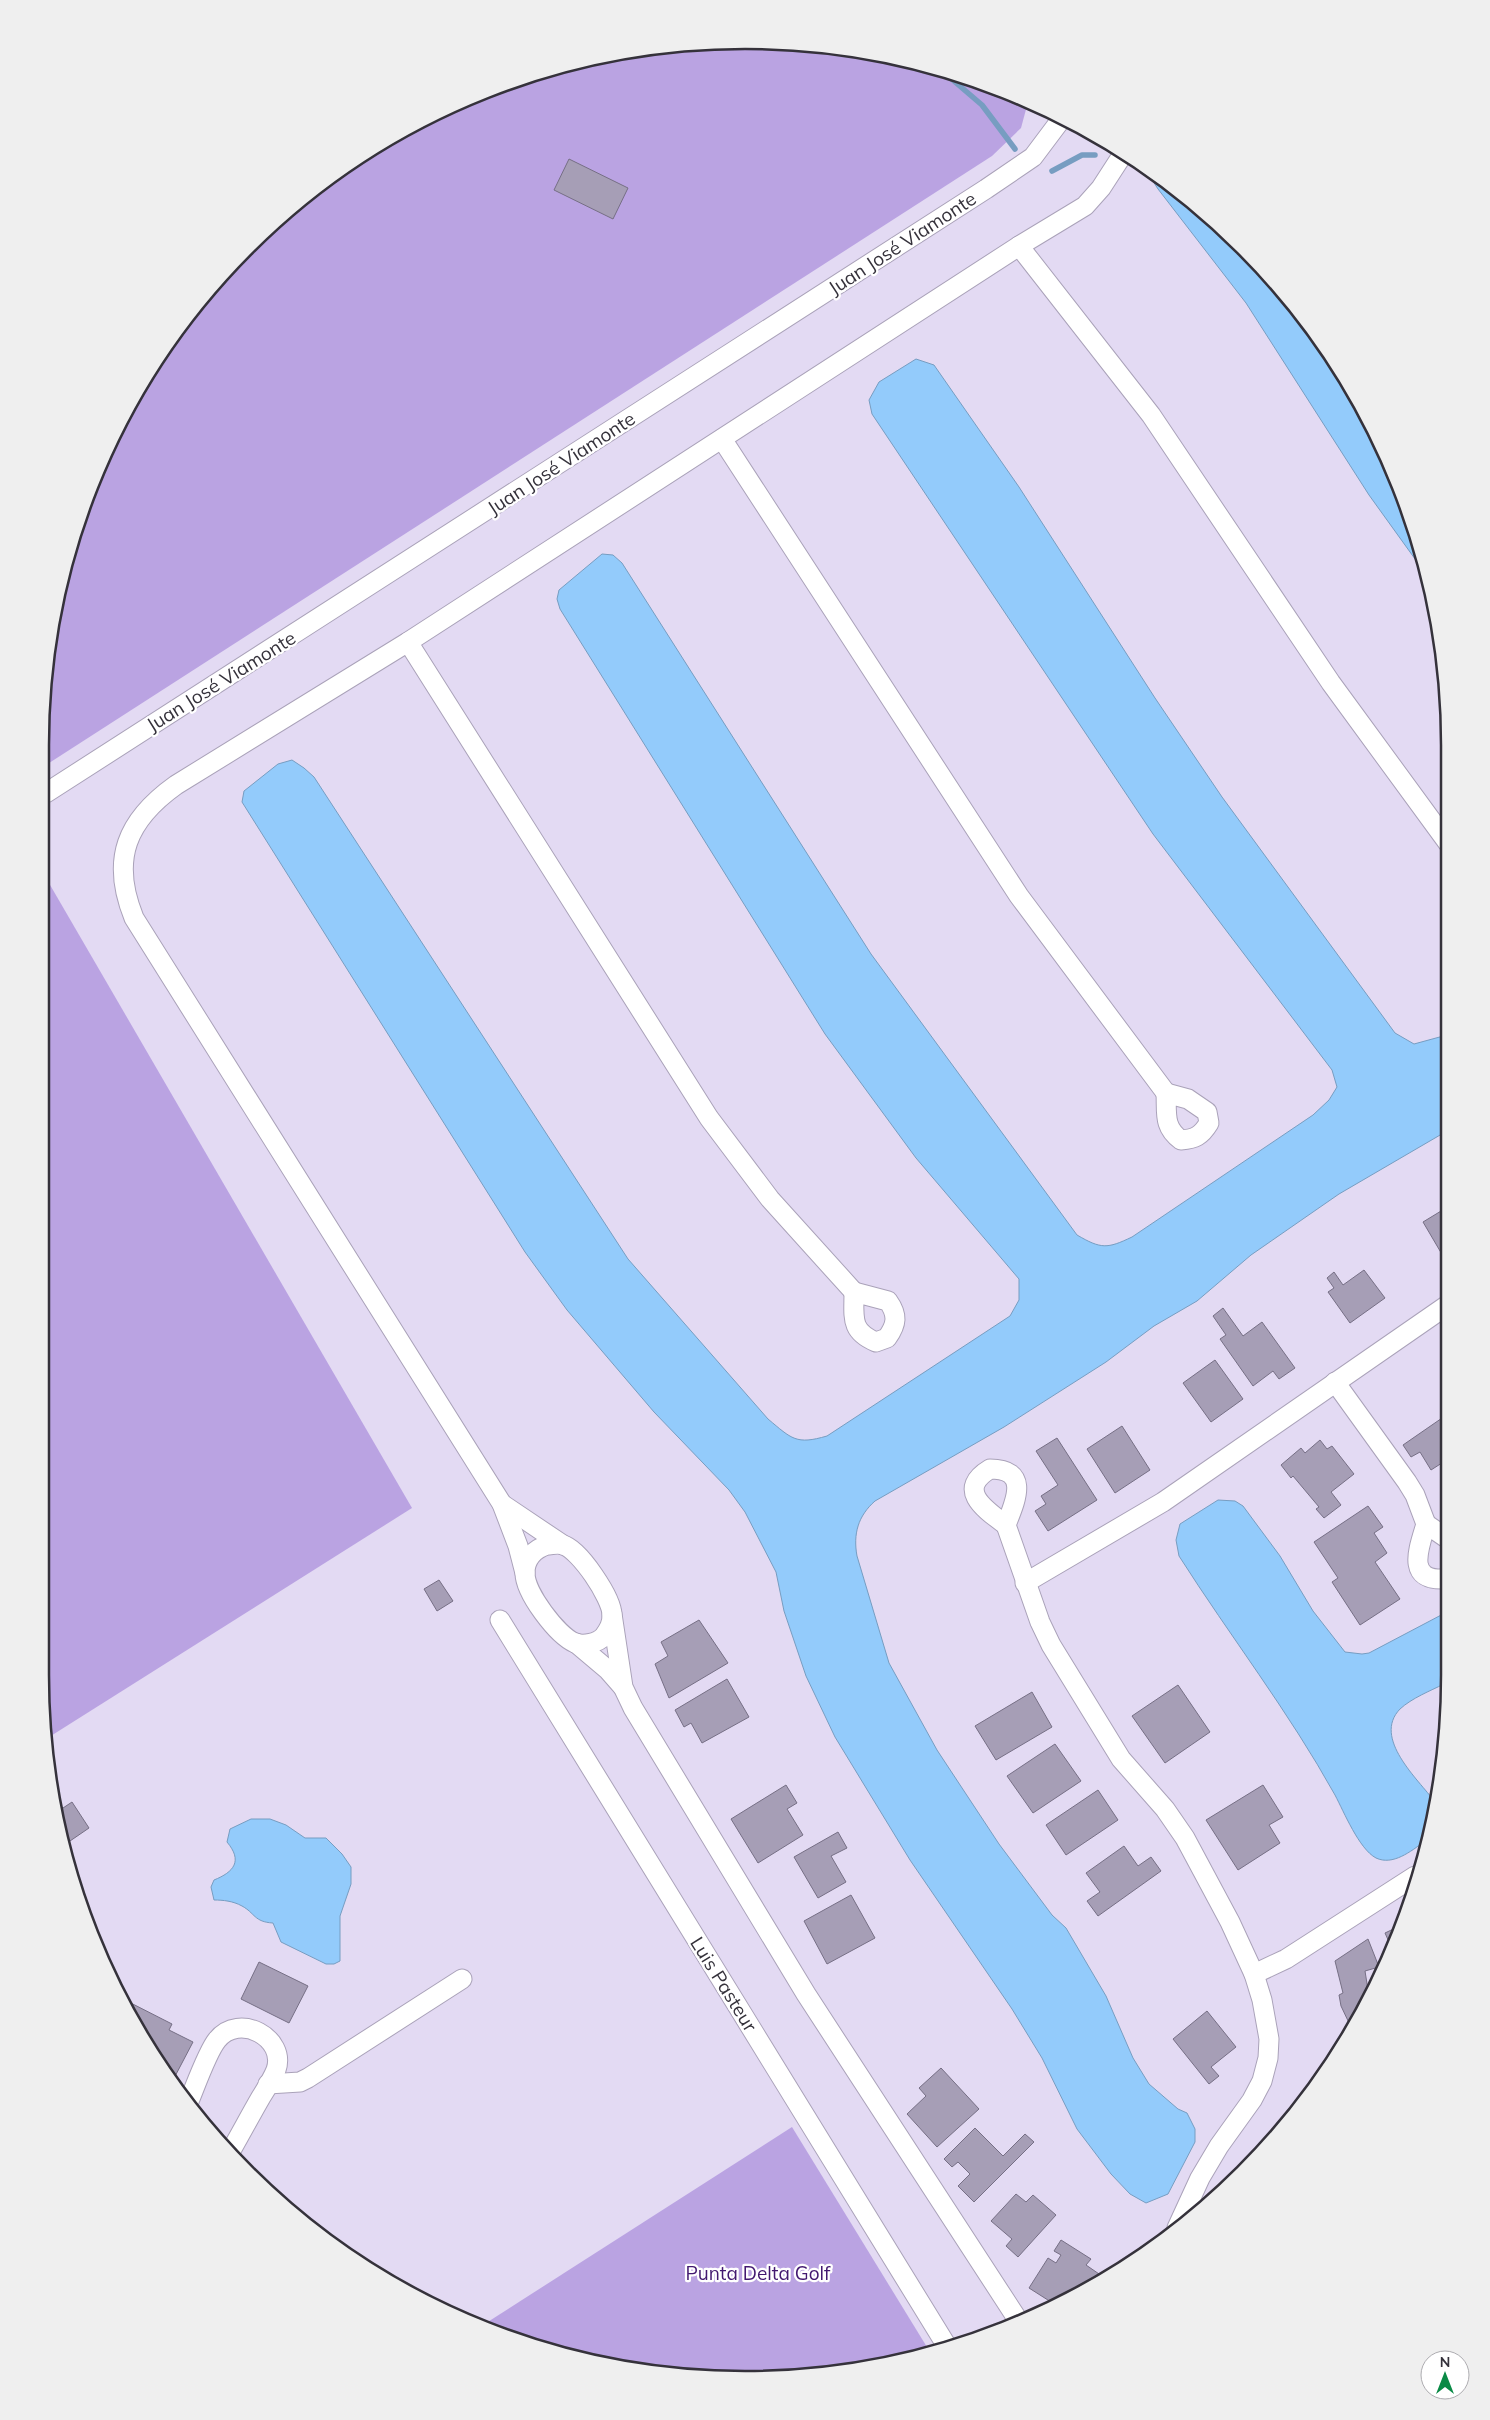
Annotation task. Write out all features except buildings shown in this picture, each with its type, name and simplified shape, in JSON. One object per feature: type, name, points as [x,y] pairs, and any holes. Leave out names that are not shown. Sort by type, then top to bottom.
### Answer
[{"type":"street","name":"Juan José Viamonte","points":[[49,791],[1033,157],[1058,124]]},
{"type":"street","points":[[1015,2316],[806,1994],[633,1708],[623,1687],[608,1670],[552,1625],[532,1592],[518,1546],[502,1504],[134,918],[125,896],[123,874],[129,836],[153,801],[176,784],[408,642],[1019,246],[1085,206],[1101,188],[1120,159]]},
{"type":"street","points":[[1019,246],[1151,415],[1331,683],[1441,832]]},
{"type":"street","points":[[722,439],[1019,896],[1166,1092]]},
{"type":"street","points":[[408,642],[709,1118],[770,1199],[854,1292]]},
{"type":"street","points":[[1025,1583],[1163,1502],[1441,1309]]},
{"type":"street","points":[[1335,1382],[1407,1482],[1415,1495],[1426,1524],[1441,1534]]},
{"type":"street","points":[[502,1504],[563,1544],[576,1555],[597,1580],[609,1602],[612,1614],[623,1687]]},
{"type":"street","points":[[1426,1524],[1418,1552],[1417,1564],[1420,1572],[1428,1577],[1441,1579]]},
{"type":"street","points":[[1006,1525],[1025,1583],[1051,1646],[1121,1759],[1165,1808],[1185,1838],[1230,1922],[1254,1974],[1262,2000],[1269,2039],[1268,2058],[1262,2081],[1252,2100],[1219,2146],[1205,2170],[1184,2214]]},
{"type":"street","points":[[525,1573],[528,1559],[536,1549],[547,1544],[563,1544]]},
{"type":"street","points":[[576,1643],[587,1644],[600,1640],[610,1628],[612,1614]]},
{"type":"street","name":"Luis Pasteur","points":[[500,1620],[944,2342]]},
{"type":"street","points":[[1254,1974],[1286,1959],[1410,1879]]},
{"type":"street","points":[[268,2084],[300,2082],[308,2078],[462,1979]]},
{"type":"street","points":[[191,2097],[217,2040],[226,2032],[237,2028],[253,2029],[267,2037],[275,2051],[276,2069],[233,2146]]},
{"type":"green space","points":[[745,49],[791,50],[881,62],[925,72],[969,86],[1026,109],[1021,128],[992,156],[49,763],[50,699],[62,609],[72,565],[86,521],[121,437],[142,397],[166,358],[222,286],[286,222],[358,166],[397,142],[437,121],[479,102],[565,72],[609,62],[654,55],[699,50]]},
{"type":"green space","points":[[49,883],[412,1508],[52,1735],[49,1675]]},
{"type":"green space","name":"Punta Delta Golf","points":[[792,2127],[927,2347],[881,2358],[791,2370],[699,2370],[609,2358],[565,2348],[488,2322]]},
{"type":"water","points":[[1153,181],[1204,222],[1237,253],[1297,321],[1324,358],[1348,397],[1369,437],[1388,479],[1417,562],[1369,495],[1246,303]]},
{"type":"water","points":[[916,359],[934,365],[1019,487],[1155,698],[1222,797],[1395,1033],[1414,1044],[1441,1037],[1441,1134],[1339,1194],[1251,1255],[1197,1301],[1154,1326],[1106,1362],[1004,1427],[875,1501],[864,1513],[856,1533],[857,1556],[889,1663],[937,1750],[999,1844],[1052,1915],[1066,1928],[1106,1996],[1133,2058],[1149,2084],[1178,2109],[1187,2113],[1195,2129],[1195,2142],[1168,2194],[1146,2203],[1130,2194],[1111,2174],[1077,2129],[1042,2058],[1012,2009],[910,1860],[835,1737],[806,1676],[784,1611],[776,1572],[745,1512],[729,1490],[654,1412],[567,1310],[525,1252],[242,802],[244,791],[278,764],[292,760],[314,777],[628,1259],[768,1419],[789,1436],[808,1440],[827,1436],[1010,1316],[1019,1300],[1019,1279],[916,1158],[825,1034],[560,609],[557,599],[559,590],[602,554],[613,555],[622,563],[871,954],[1077,1235],[1092,1243],[1104,1246],[1116,1244],[1132,1237],[1313,1115],[1329,1100],[1337,1087],[1332,1070],[1153,834],[872,414],[869,400],[879,382]]},
{"type":"water","points":[[1218,1500],[1235,1501],[1243,1506],[1280,1556],[1313,1611],[1345,1652],[1369,1653],[1441,1615],[1441,1686],[1410,1701],[1400,1709],[1393,1720],[1391,1733],[1394,1745],[1401,1758],[1430,1796],[1420,1844],[1401,1856],[1389,1860],[1376,1858],[1364,1847],[1352,1830],[1317,1764],[1279,1704],[1179,1556],[1176,1540],[1180,1524]]},
{"type":"water","points":[[251,1819],[270,1819],[286,1825],[305,1838],[326,1838],[342,1854],[351,1867],[351,1884],[340,1916],[340,1961],[334,1964],[326,1964],[281,1942],[273,1923],[258,1919],[239,1904],[214,1900],[211,1887],[214,1880],[227,1873],[234,1865],[235,1855],[227,1842],[230,1829]]},
{"type":"waterway","points":[[954,81],[982,105],[1015,149]]},
{"type":"waterway","points":[[1052,171],[1082,155],[1095,155]]}]
